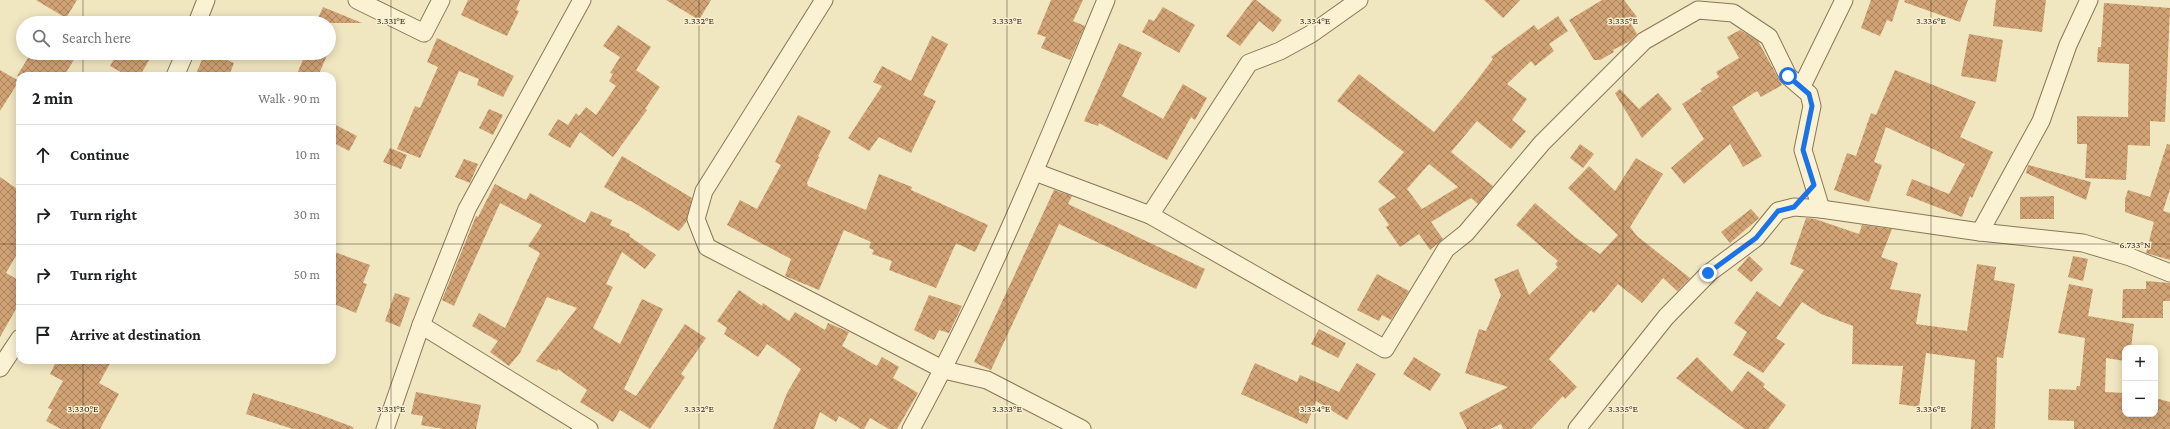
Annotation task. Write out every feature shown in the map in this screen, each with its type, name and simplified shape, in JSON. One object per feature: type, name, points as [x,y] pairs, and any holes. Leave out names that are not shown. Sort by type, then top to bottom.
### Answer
[{"type":"street","points":[[200,16],[206,0]]},
{"type":"street","points":[[357,0],[424,33],[440,0]]},
{"type":"street","points":[[385,429],[421,325],[467,209],[582,0]]},
{"type":"street","points":[[824,0],[704,190],[696,219],[707,247],[944,370],[987,380],[1082,429]]},
{"type":"street","points":[[911,429],[944,370],[1035,172],[1106,0]]},
{"type":"street","points":[[1150,216],[1249,63],[1280,51],[1311,34],[1359,0]]},
{"type":"street","points":[[1802,86],[1844,0]]},
{"type":"street","points":[[1980,232],[2041,121],[2068,45],[2089,0]]},
{"type":"street","points":[[1035,172],[1150,216],[1385,349],[1446,249],[1466,233],[1542,143],[1644,41],[1698,10],[1732,13],[1769,36],[1788,76],[1802,86],[1809,94],[1812,106],[1803,150],[1821,209]]},
{"type":"street","points":[[177,72],[182,60]]},
{"type":"street","points":[[1794,207],[1814,185]]},
{"type":"street","points":[[1577,429],[1666,317],[1708,273],[1756,238],[1778,211],[1794,207],[1821,209],[1980,232],[2083,243],[2130,257],[2170,273]]},
{"type":"street","points":[[421,325],[589,429]]},
{"type":"street","points":[[0,368],[16,344]]},
{"type":"building","points":[[36,0],[77,0],[67,16],[63,16]]},
{"type":"building","points":[[468,0],[520,0],[516,10],[519,11],[507,36],[461,15]]},
{"type":"building","points":[[666,0],[711,0],[699,20]]},
{"type":"building","points":[[1051,0],[1083,0],[1073,21],[1085,26],[1070,60],[1041,48],[1046,37],[1037,34]]},
{"type":"building","points":[[1253,0],[1256,0],[1282,20],[1273,32],[1259,21],[1240,46],[1226,36]]},
{"type":"building","points":[[1484,0],[1520,0],[1503,18]]},
{"type":"building","points":[[1602,0],[1624,0],[1637,17],[1630,22],[1637,34],[1630,41],[1613,50],[1614,52],[1600,60],[1594,60],[1569,20]]},
{"type":"building","points":[[1871,0],[1899,0],[1892,22],[1887,20],[1880,36],[1861,28]]},
{"type":"building","points":[[1905,0],[1968,0],[1960,22],[1904,2]]},
{"type":"building","points":[[1996,0],[2046,0],[2042,32],[1993,26]]},
{"type":"building","points":[[2104,3],[2170,8],[2165,122],[2150,121],[2150,146],[2128,145],[2126,180],[2085,178],[2087,144],[2077,144],[2077,116],[2128,117],[2129,64],[2097,62],[2098,47],[2101,47]]},
{"type":"building","points":[[323,7],[362,23],[336,23],[336,16],[319,16]]},
{"type":"building","points":[[1163,7],[1195,25],[1179,53],[1142,32],[1149,19],[1154,21]]},
{"type":"building","points":[[1558,16],[1568,31],[1549,44],[1554,51],[1535,66],[1531,61],[1507,84],[1527,99],[1512,120],[1526,131],[1511,149],[1477,121],[1451,152],[1493,186],[1478,204],[1471,198],[1431,222],[1443,239],[1430,250],[1419,234],[1400,247],[1386,227],[1389,225],[1378,209],[1396,197],[1378,182],[1404,152],[1337,101],[1359,74],[1434,132],[1472,87],[1493,59],[1491,57],[1534,25],[1538,30]],"holes":[[[1429,164],[1458,187],[1422,209],[1407,189]]]},
{"type":"building","points":[[618,25],[651,47],[636,70],[660,87],[645,109],[647,110],[613,157],[580,132],[570,148],[548,135],[558,119],[568,125],[576,113],[579,116],[586,107],[596,115],[616,86],[609,81],[613,74],[610,73],[620,57],[603,46]]},
{"type":"building","points":[[1740,30],[1758,41],[1782,85],[1761,97],[1757,91],[1732,107],[1762,156],[1743,167],[1730,144],[1684,184],[1671,168],[1704,139],[1682,104],[1702,91],[1700,89],[1719,77],[1716,72],[1739,58],[1727,37]]},
{"type":"building","points":[[1969,34],[2003,40],[1996,82],[1961,76]]},
{"type":"building","points":[[932,36],[948,44],[923,95],[936,101],[911,153],[879,137],[869,151],[848,138],[882,86],[873,82],[882,66],[911,81]]},
{"type":"building","points":[[437,38],[514,76],[503,97],[477,85],[479,79],[459,71],[420,158],[397,149],[415,106],[420,108],[438,67],[427,62]]},
{"type":"building","points":[[1119,43],[1142,53],[1122,96],[1163,119],[1183,84],[1207,98],[1195,120],[1191,117],[1167,160],[1099,123],[1098,126],[1084,121]]},
{"type":"building","points":[[27,60],[74,60],[66,72],[19,72]]},
{"type":"building","points":[[114,60],[149,60],[142,72],[121,72],[110,66]]},
{"type":"building","points":[[202,60],[227,60],[234,63],[231,72],[197,72]]},
{"type":"building","points":[[303,60],[325,60],[320,72],[298,72]]},
{"type":"building","points":[[0,70],[16,79],[16,86],[0,111]]},
{"type":"building","points":[[1895,70],[1976,102],[1960,137],[1993,152],[1972,198],[1970,196],[1962,217],[1906,195],[1912,179],[1949,194],[1965,164],[1886,127],[1874,162],[1882,165],[1869,202],[1834,190],[1847,153],[1856,156],[1871,113],[1876,115]]},
{"type":"building","points":[[1620,89],[1639,109],[1658,93],[1672,109],[1642,138],[1615,93]]},
{"type":"building","points":[[489,109],[503,115],[493,135],[479,128]]},
{"type":"building","points":[[798,115],[831,131],[818,156],[819,157],[807,183],[808,186],[866,210],[879,174],[912,187],[911,190],[988,225],[975,252],[956,243],[936,288],[889,270],[892,261],[872,254],[874,250],[869,248],[871,242],[844,230],[819,290],[785,276],[791,259],[727,225],[740,200],[757,209],[781,165],[775,162]]},
{"type":"building","points":[[336,125],[357,136],[349,151],[336,144]]},
{"type":"building","points":[[1580,144],[1594,154],[1583,168],[1570,158]]},
{"type":"building","points":[[2167,144],[2170,145],[2170,189],[2163,211],[2170,213],[2170,260],[2146,253],[2154,222],[2125,212],[2125,199],[2128,190],[2150,197]]},
{"type":"building","points":[[390,148],[407,155],[401,169],[383,162]]},
{"type":"building","points":[[622,156],[692,198],[687,221],[679,231],[631,201],[628,201],[604,187]]},
{"type":"building","points":[[1636,158],[1663,174],[1630,227],[1637,236],[1690,278],[1677,291],[1663,278],[1642,303],[1618,284],[1594,313],[1591,310],[1549,359],[1577,387],[1565,399],[1563,396],[1531,429],[1503,429],[1501,424],[1490,429],[1467,429],[1459,413],[1508,387],[1465,373],[1479,329],[1486,331],[1501,295],[1494,279],[1518,269],[1529,295],[1558,267],[1555,264],[1558,261],[1516,225],[1535,203],[1575,237],[1600,254],[1618,235],[1568,188],[1589,166],[1615,191]]},
{"type":"building","points":[[464,159],[478,164],[470,183],[455,177]]},
{"type":"building","points":[[2028,165],[2091,182],[2086,200],[2026,173]]},
{"type":"building","points":[[0,177],[16,188],[16,256],[6,273],[16,279],[16,309],[0,337]]},
{"type":"building","points":[[495,184],[526,200],[530,193],[585,223],[591,211],[612,220],[610,225],[630,234],[629,236],[656,255],[645,269],[622,252],[606,284],[613,287],[593,328],[620,344],[642,299],[663,309],[624,389],[636,396],[685,324],[706,338],[681,374],[685,377],[650,429],[620,410],[613,422],[580,402],[587,390],[558,369],[557,371],[536,361],[577,308],[547,297],[520,353],[509,366],[490,352],[498,341],[472,326],[479,313],[505,328],[540,253],[528,246],[542,225],[500,203],[454,306],[442,300],[476,216],[478,217]]},
{"type":"building","points":[[1054,190],[1072,196],[1068,204],[1205,269],[1196,289],[1059,224],[991,370],[974,362]]},
{"type":"building","points":[[2054,196],[2054,219],[2020,219],[2020,197]]},
{"type":"building","points":[[1751,209],[1759,218],[1730,243],[1721,232]]},
{"type":"building","points":[[1806,218],[1815,219],[1859,234],[1862,225],[1892,229],[1881,257],[1898,263],[1890,289],[1921,294],[1916,324],[1967,331],[1977,264],[1996,267],[1994,280],[2015,284],[2003,358],[1997,357],[1995,429],[1971,429],[1975,360],[1926,353],[1919,407],[1899,404],[1903,366],[1852,364],[1853,326],[1821,314],[1802,302],[1776,338],[1785,344],[1763,373],[1733,355],[1747,332],[1734,323],[1757,291],[1780,307],[1804,270],[1790,264]]},
{"type":"building","points":[[336,252],[370,265],[363,283],[367,284],[356,313],[336,305]]},
{"type":"building","points":[[1749,256],[1763,269],[1751,282],[1737,270]]},
{"type":"building","points":[[2073,256],[2088,259],[2083,281],[2068,277]]},
{"type":"building","points":[[1377,274],[1409,291],[1391,320],[1382,315],[1379,321],[1357,310]]},
{"type":"building","points":[[2146,281],[2170,283],[2170,301],[2163,301],[2163,318],[2122,318],[2123,289],[2146,289]]},
{"type":"building","points":[[2069,284],[2093,289],[2088,316],[2134,324],[2131,345],[2122,345],[2122,361],[2106,358],[2105,392],[2122,393],[2122,417],[2158,417],[2158,399],[2170,402],[2170,429],[2074,429],[2074,421],[2048,420],[2049,389],[2076,390],[2077,386],[2080,386],[2085,338],[2058,333]]},
{"type":"building","points":[[739,290],[762,306],[763,303],[789,321],[795,312],[825,330],[828,323],[849,332],[842,346],[877,366],[882,357],[899,367],[893,378],[918,393],[897,429],[889,429],[870,418],[864,429],[861,429],[839,416],[836,422],[820,412],[814,429],[773,429],[787,393],[801,369],[767,344],[758,357],[724,334],[727,328],[717,321]]},
{"type":"building","points":[[395,293],[410,298],[400,327],[385,321]]},
{"type":"building","points":[[929,295],[962,306],[949,333],[939,330],[934,340],[914,330]]},
{"type":"building","points":[[1319,329],[1346,343],[1338,358],[1311,344]]},
{"type":"building","points":[[1414,357],[1441,374],[1430,391],[1403,374]]},
{"type":"building","points":[[1697,357],[1732,392],[1748,371],[1765,384],[1763,387],[1786,405],[1768,429],[1745,429],[1676,378]]},
{"type":"building","points":[[1255,363],[1297,382],[1300,375],[1339,392],[1357,363],[1376,374],[1347,420],[1316,401],[1307,424],[1241,394]]},
{"type":"building","points":[[55,364],[110,364],[99,383],[119,394],[100,429],[61,429],[46,421],[52,410],[48,408],[63,381],[50,374]]},
{"type":"building","points":[[416,392],[481,405],[476,429],[443,429],[421,425],[423,416],[411,414]]},
{"type":"building","points":[[253,393],[318,414],[353,427],[353,429],[293,429],[246,414]]},
{"type":"route","points":[[1708,273],[1756,238],[1778,211],[1794,207],[1814,185],[1803,150],[1812,106],[1809,94],[1802,86],[1788,76]]}]
